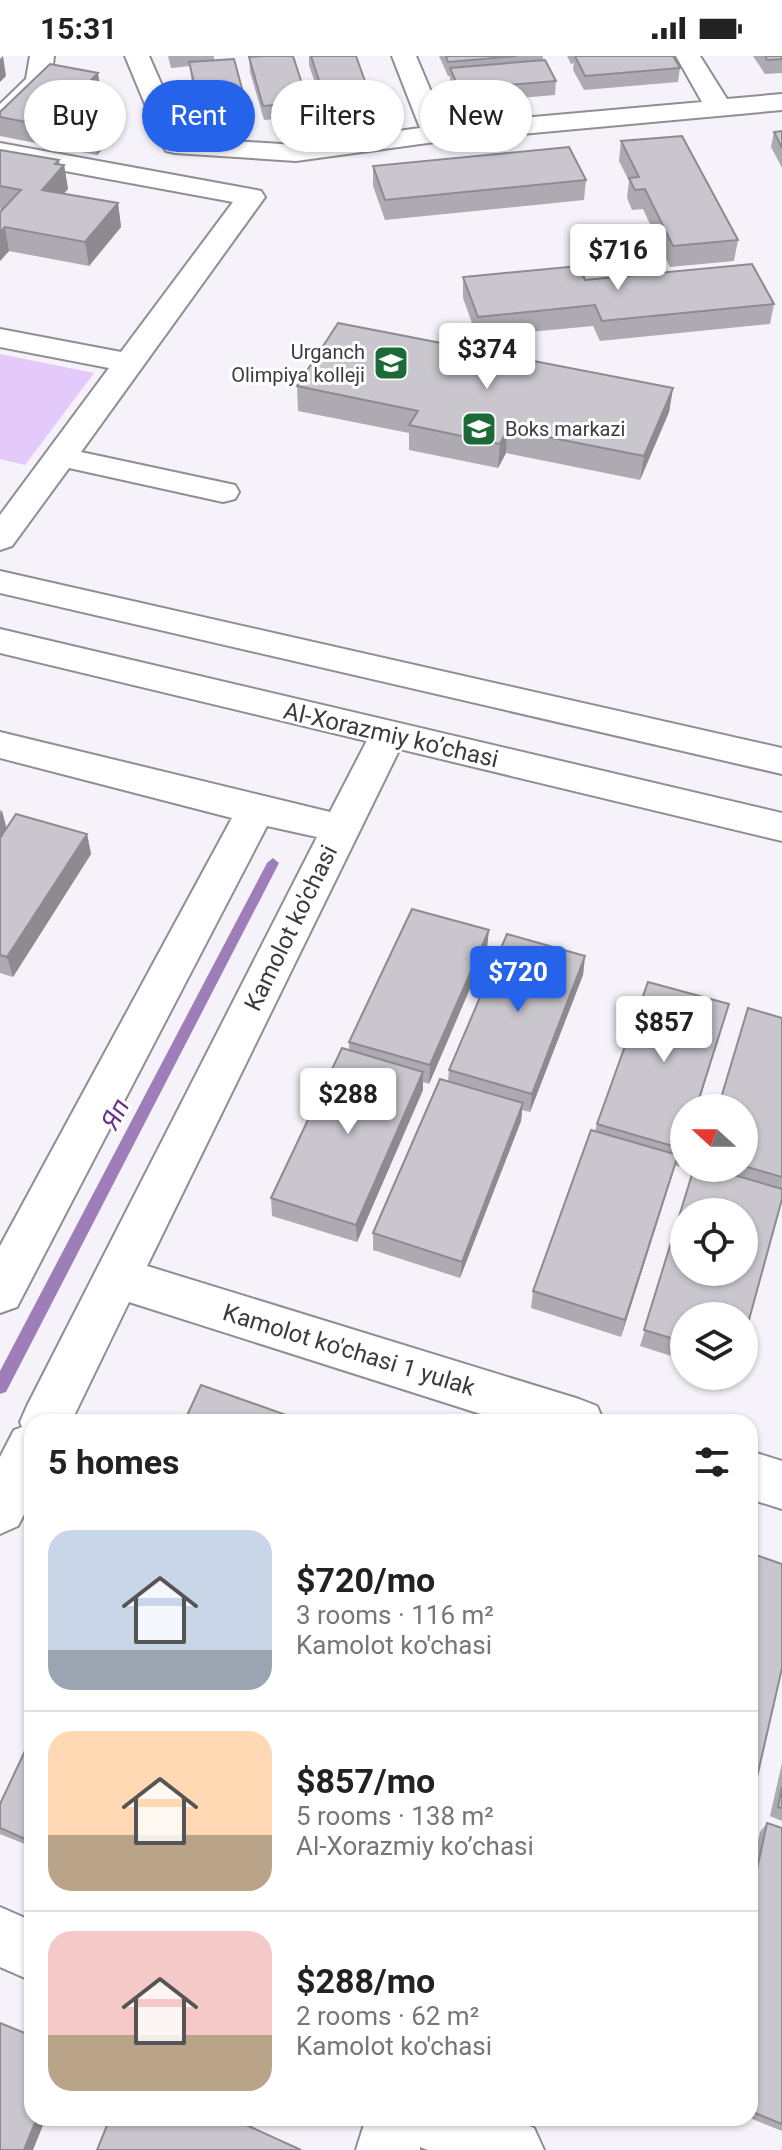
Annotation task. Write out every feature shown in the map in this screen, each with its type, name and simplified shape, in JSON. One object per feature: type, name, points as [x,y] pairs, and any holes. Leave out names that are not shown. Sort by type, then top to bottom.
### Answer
[{"type":"street","points":[[137,56],[175,145],[296,153],[420,136]]},
{"type":"street","points":[[404,56],[420,96]]},
{"type":"street","points":[[688,56],[719,108]]},
{"type":"street","points":[[0,119],[38,81],[41,62],[13,64]]},
{"type":"street","points":[[532,125],[782,102]]},
{"type":"street","points":[[0,151],[251,197],[0,539]]},
{"type":"street","points":[[0,338],[129,363]]},
{"type":"street","points":[[61,457],[223,492]]},
{"type":"street","points":[[0,582],[782,761]]},
{"type":"street","name":"Al-Xorazmiy ko’chasi","points":[[0,641],[782,827]]},
{"type":"street","points":[[340,828],[388,734]]},
{"type":"street","name":"Kamolot ko'chasi","points":[[0,745],[256,810],[340,828],[49,1414]]},
{"type":"street","points":[[0,1292],[12,1247],[256,810]]},
{"type":"street","name":"Kamolot ko'chasi 1 yulak","points":[[118,1278],[553,1414]]},
{"type":"street","points":[[0,1509],[24,1462]]},
{"type":"street","points":[[758,1478],[782,1485]]},
{"type":"street","points":[[0,1937],[24,1948]]},
{"type":"street","points":[[388,2150],[395,2126]]},
{"type":"street","points":[[448,2126],[512,2150]]},
{"type":"shaded area","points":[[0,354],[94,373],[25,465],[0,459]]},
{"type":"building","points":[[293,56],[301,80],[271,80],[271,105],[263,106],[249,57]]},
{"type":"building","points":[[311,56],[356,56],[365,80],[319,80]]},
{"type":"building","points":[[446,56],[517,56],[448,62]]},
{"type":"building","points":[[575,56],[673,56],[680,68],[585,76]]},
{"type":"building","points":[[765,56],[782,56],[782,59],[767,60]]},
{"type":"building","points":[[234,59],[240,80],[193,80],[189,62]]},
{"type":"building","points":[[545,60],[556,81],[455,80],[450,68]]},
{"type":"building","points":[[50,64],[98,73],[91,80],[33,80]]},
{"type":"building","points":[[24,89],[24,122],[0,117],[0,112]]},
{"type":"building","points":[[782,131],[782,148],[774,132]]},
{"type":"building","points":[[682,136],[738,240],[673,246],[645,189],[635,190],[629,178],[639,177],[621,141]]},
{"type":"building","points":[[569,147],[586,180],[385,200],[373,166],[532,152]]},
{"type":"building","points":[[0,150],[59,160],[55,164],[64,165],[42,190],[118,203],[85,242],[5,227],[0,232],[0,212],[21,190],[0,186]]},
{"type":"building","points":[[752,264],[774,304],[602,321],[595,305],[478,317],[463,277],[579,266],[585,280]]},
{"type":"building","points":[[338,323],[673,388],[644,456],[507,429],[500,444],[409,425],[418,411],[297,386]]},
{"type":"building","points":[[16,814],[87,834],[7,957],[0,955],[0,838]]},
{"type":"building","points":[[412,909],[489,930],[430,1065],[349,1042]]},
{"type":"building","points":[[507,934],[585,956],[532,1094],[449,1070]]},
{"type":"building","points":[[648,982],[729,1004],[700,1094],[670,1094],[670,1145],[597,1124]]},
{"type":"building","points":[[748,1008],[782,1018],[782,1177],[758,1170],[758,1094],[722,1094]]},
{"type":"building","points":[[342,1048],[423,1072],[356,1225],[271,1198]]},
{"type":"building","points":[[440,1079],[523,1103],[462,1262],[373,1233]]},
{"type":"building","points":[[591,1130],[670,1153],[670,1180],[625,1320],[533,1291]]},
{"type":"building","points":[[690,1182],[758,1182],[782,1189],[782,1199],[754,1302],[670,1302],[670,1338],[644,1330],[670,1246],[670,1286],[758,1286],[758,1198],[685,1198]]},
{"type":"building","points":[[201,1385],[283,1414],[188,1414]]},
{"type":"building","points":[[758,1556],[782,1564],[782,1668],[758,1773]]},
{"type":"building","points":[[24,1753],[24,1838],[0,1828],[0,1804]]},
{"type":"building","points":[[782,1787],[782,1808],[778,1807]]},
{"type":"building","points":[[767,1823],[782,1828],[782,2124],[758,2114],[758,1864]]},
{"type":"building","points":[[0,2023],[24,2033],[24,2126],[34,2126],[24,2150],[0,2150]]},
{"type":"building","points":[[107,2126],[248,2126],[301,2150],[97,2150]]},
{"type":"waterway","name":"Яп","points":[[0,1387],[273,863]]},
{"type":"place","name":"Urganch Olimpiya kolleji","points":[[391,363]]},
{"type":"place","name":"Boks markazi","points":[[479,429]]}]
